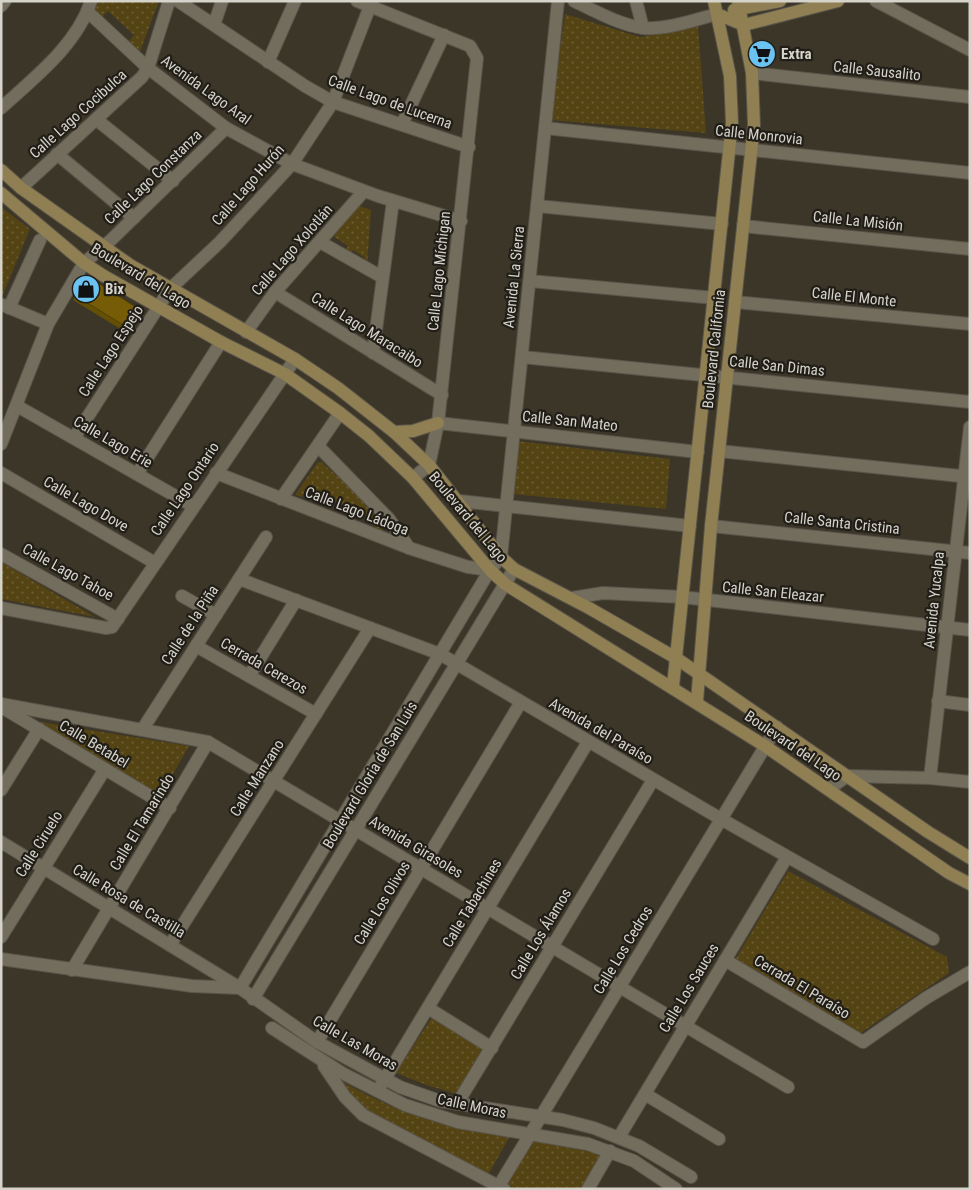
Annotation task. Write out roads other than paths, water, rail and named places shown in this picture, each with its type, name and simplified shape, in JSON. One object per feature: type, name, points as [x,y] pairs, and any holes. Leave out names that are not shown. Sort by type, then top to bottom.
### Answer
[{"type":"street","points":[[1,6],[5,1]]},
{"type":"street","name":"Calle Lago Cocibulca","points":[[21,188],[135,86],[148,68],[169,1]]},
{"type":"street","name":"Calle Lago de Lucerna","points":[[178,1],[268,62],[333,102],[469,147]]},
{"type":"street","points":[[214,25],[222,1]]},
{"type":"street","points":[[268,62],[295,1]]},
{"type":"street","points":[[357,1],[371,4],[444,35],[402,124]]},
{"type":"street","name":"Avenida La Sierra","points":[[502,557],[558,1]]},
{"type":"street","points":[[574,1],[629,25],[643,28],[661,27],[715,8],[780,1]]},
{"type":"street","points":[[636,1],[643,28]]},
{"type":"street","points":[[715,8],[744,25],[819,4],[838,1]]},
{"type":"street","points":[[876,1],[970,50]]},
{"type":"street","name":"Calle Lago Hurón","points":[[158,307],[170,289],[226,235],[292,164],[333,102],[371,4]]},
{"type":"street","name":"Boulevard California","points":[[697,701],[712,526],[751,150],[754,102],[752,73],[739,5]]},
{"type":"street","points":[[1,108],[49,64],[90,7]]},
{"type":"street","name":"Avenida Lago Aral","points":[[90,7],[148,68],[226,128],[292,164],[364,192],[461,221]]},
{"type":"street","name":"Boulevard California","points":[[673,686],[730,148],[733,97],[726,52],[715,8]]},
{"type":"street","name":"Calle Lago Míchigan","points":[[429,465],[442,396],[477,58],[470,46],[444,35]]},
{"type":"street","name":"Calle Sausalito","points":[[752,73],[970,97]]},
{"type":"street","points":[[97,120],[173,181]]},
{"type":"street","name":"Calle Lago Constanza","points":[[1,444],[48,324],[84,263],[173,181],[226,128]]},
{"type":"street","name":"Calle Monrovia","points":[[545,128],[970,173]]},
{"type":"street","points":[[58,154],[134,218]]},
{"type":"street","name":"Boulevard del Lago","points":[[1,170],[21,188],[103,247],[170,289],[294,359],[338,388],[394,432],[429,465],[460,501],[502,557],[514,569],[572,598],[676,658],[970,858]]},
{"type":"street","name":"Calle Lago Xolotlán","points":[[246,332],[275,292],[364,192]]},
{"type":"street","name":"Boulevard del Lago","points":[[1,193],[84,263],[158,307],[285,374],[340,413],[369,436],[413,478],[490,570],[505,584],[697,701],[829,789],[949,873],[970,884]]},
{"type":"street","points":[[373,353],[393,201]]},
{"type":"street","points":[[537,206],[722,224]]},
{"type":"street","name":"Calle La Misión","points":[[743,226],[970,249]]},
{"type":"street","points":[[40,240],[5,305],[48,324]]},
{"type":"street","points":[[320,242],[382,277]]},
{"type":"street","points":[[530,282],[714,298]]},
{"type":"street","name":"Calle Lago Maracaibo","points":[[275,292],[442,396]]},
{"type":"street","name":"Calle El Monte","points":[[735,302],[970,324]]},
{"type":"street","name":"Calle Lago Espejo","points":[[74,438],[158,307]]},
{"type":"street","points":[[137,474],[222,342]]},
{"type":"street","name":"Calle San Dimas","points":[[522,357],[970,402]]},
{"type":"street","name":"Calle Lago Ontario","points":[[117,622],[193,506],[294,359]]},
{"type":"street","name":"Calle Lago Erie","points":[[17,406],[193,506]]},
{"type":"street","points":[[281,499],[340,413]]},
{"type":"street","points":[[394,432],[413,431],[438,423]]},
{"type":"street","name":"Calle San Mateo","points":[[438,423],[698,452]]},
{"type":"street","name":"Avenida Yucalpa","points":[[930,778],[956,551],[967,476],[970,427]]},
{"type":"street","points":[[318,446],[389,518],[409,548]]},
{"type":"street","points":[[720,451],[967,476]]},
{"type":"street","points":[[413,478],[429,465]]},
{"type":"street","name":"Calle Lago Dove","points":[[1,473],[155,563]]},
{"type":"street","name":"Calle Lago Ládoga","points":[[216,473],[409,548],[468,567],[490,570]]},
{"type":"street","points":[[460,501],[690,526]]},
{"type":"street","name":"Calle Santa Cristina","points":[[712,526],[970,553]]},
{"type":"street","name":"Calle de la Piña","points":[[142,730],[266,537]]},
{"type":"street","name":"Calle Lago Tahoe","points":[[1,554],[117,622]]},
{"type":"street","name":"Boulevard Gloria de San Luis","points":[[240,988],[490,570],[502,557]]},
{"type":"street","name":"Boulevard Gloria de San Luis","points":[[254,999],[514,569]]},
{"type":"street","name":"Avenida del Paraíso","points":[[239,578],[440,654],[721,820],[933,939]]},
{"type":"street","name":"Calle San Eleazar","points":[[572,598],[603,592],[682,597],[970,630]]},
{"type":"street","points":[[182,596],[216,614]]},
{"type":"street","points":[[249,676],[296,600]]},
{"type":"street","points":[[1,608],[106,628],[117,622]]},
{"type":"street","name":"Calle Manzano","points":[[170,946],[370,628]]},
{"type":"street","name":"Cerrada Cerezos","points":[[196,646],[316,714]]},
{"type":"street","name":"Calle Los Olivos","points":[[317,1042],[521,702]]},
{"type":"street","points":[[938,702],[970,705]]},
{"type":"street","name":"Avenida Girasoles","points":[[1,705],[208,742],[788,1087]]},
{"type":"street","name":"Calle Betabel","points":[[1,705],[170,808]]},
{"type":"street","name":"Calle Los Cedros","points":[[500,1188],[536,1125],[777,727]]},
{"type":"street","points":[[1,790],[39,729]]},
{"type":"street","name":"Calle El Tamarindo","points":[[72,970],[208,742]]},
{"type":"street","name":"Calle Tabachines","points":[[377,1093],[588,742]]},
{"type":"street","name":"Calle Ciruelo","points":[[1,937],[104,769]]},
{"type":"street","points":[[829,789],[847,776],[930,778],[970,782]]},
{"type":"street","name":"Calle Los Álamos","points":[[457,1104],[653,780]]},
{"type":"street","name":"Calle Rosa de Castilla","points":[[1,842],[240,988]]},
{"type":"street","name":"Calle Los Sauces","points":[[620,1136],[787,857]]},
{"type":"street","points":[[1,959],[192,986],[240,988]]},
{"type":"street","name":"Cerrada El Paraíso","points":[[725,960],[863,1042],[926,998],[970,972]]},
{"type":"street","name":"Calle Las Moras","points":[[240,988],[317,1042],[384,1080],[417,1094],[536,1125],[594,1128],[620,1136],[691,1177]]},
{"type":"street","points":[[428,1008],[492,1048]]},
{"type":"street","name":"Calle Moras","points":[[272,1028],[322,1061],[377,1093],[439,1117],[478,1126],[536,1125],[634,1161],[676,1189]]},
{"type":"street","points":[[322,1061],[345,1098],[358,1112],[500,1188]]},
{"type":"street","points":[[645,1094],[719,1139]]},
{"type":"street","points":[[588,1189],[610,1151]]},
{"type":"place","name":"Extra","points":[[762,54]]},
{"type":"place","name":"Bix","points":[[86,289]]}]
